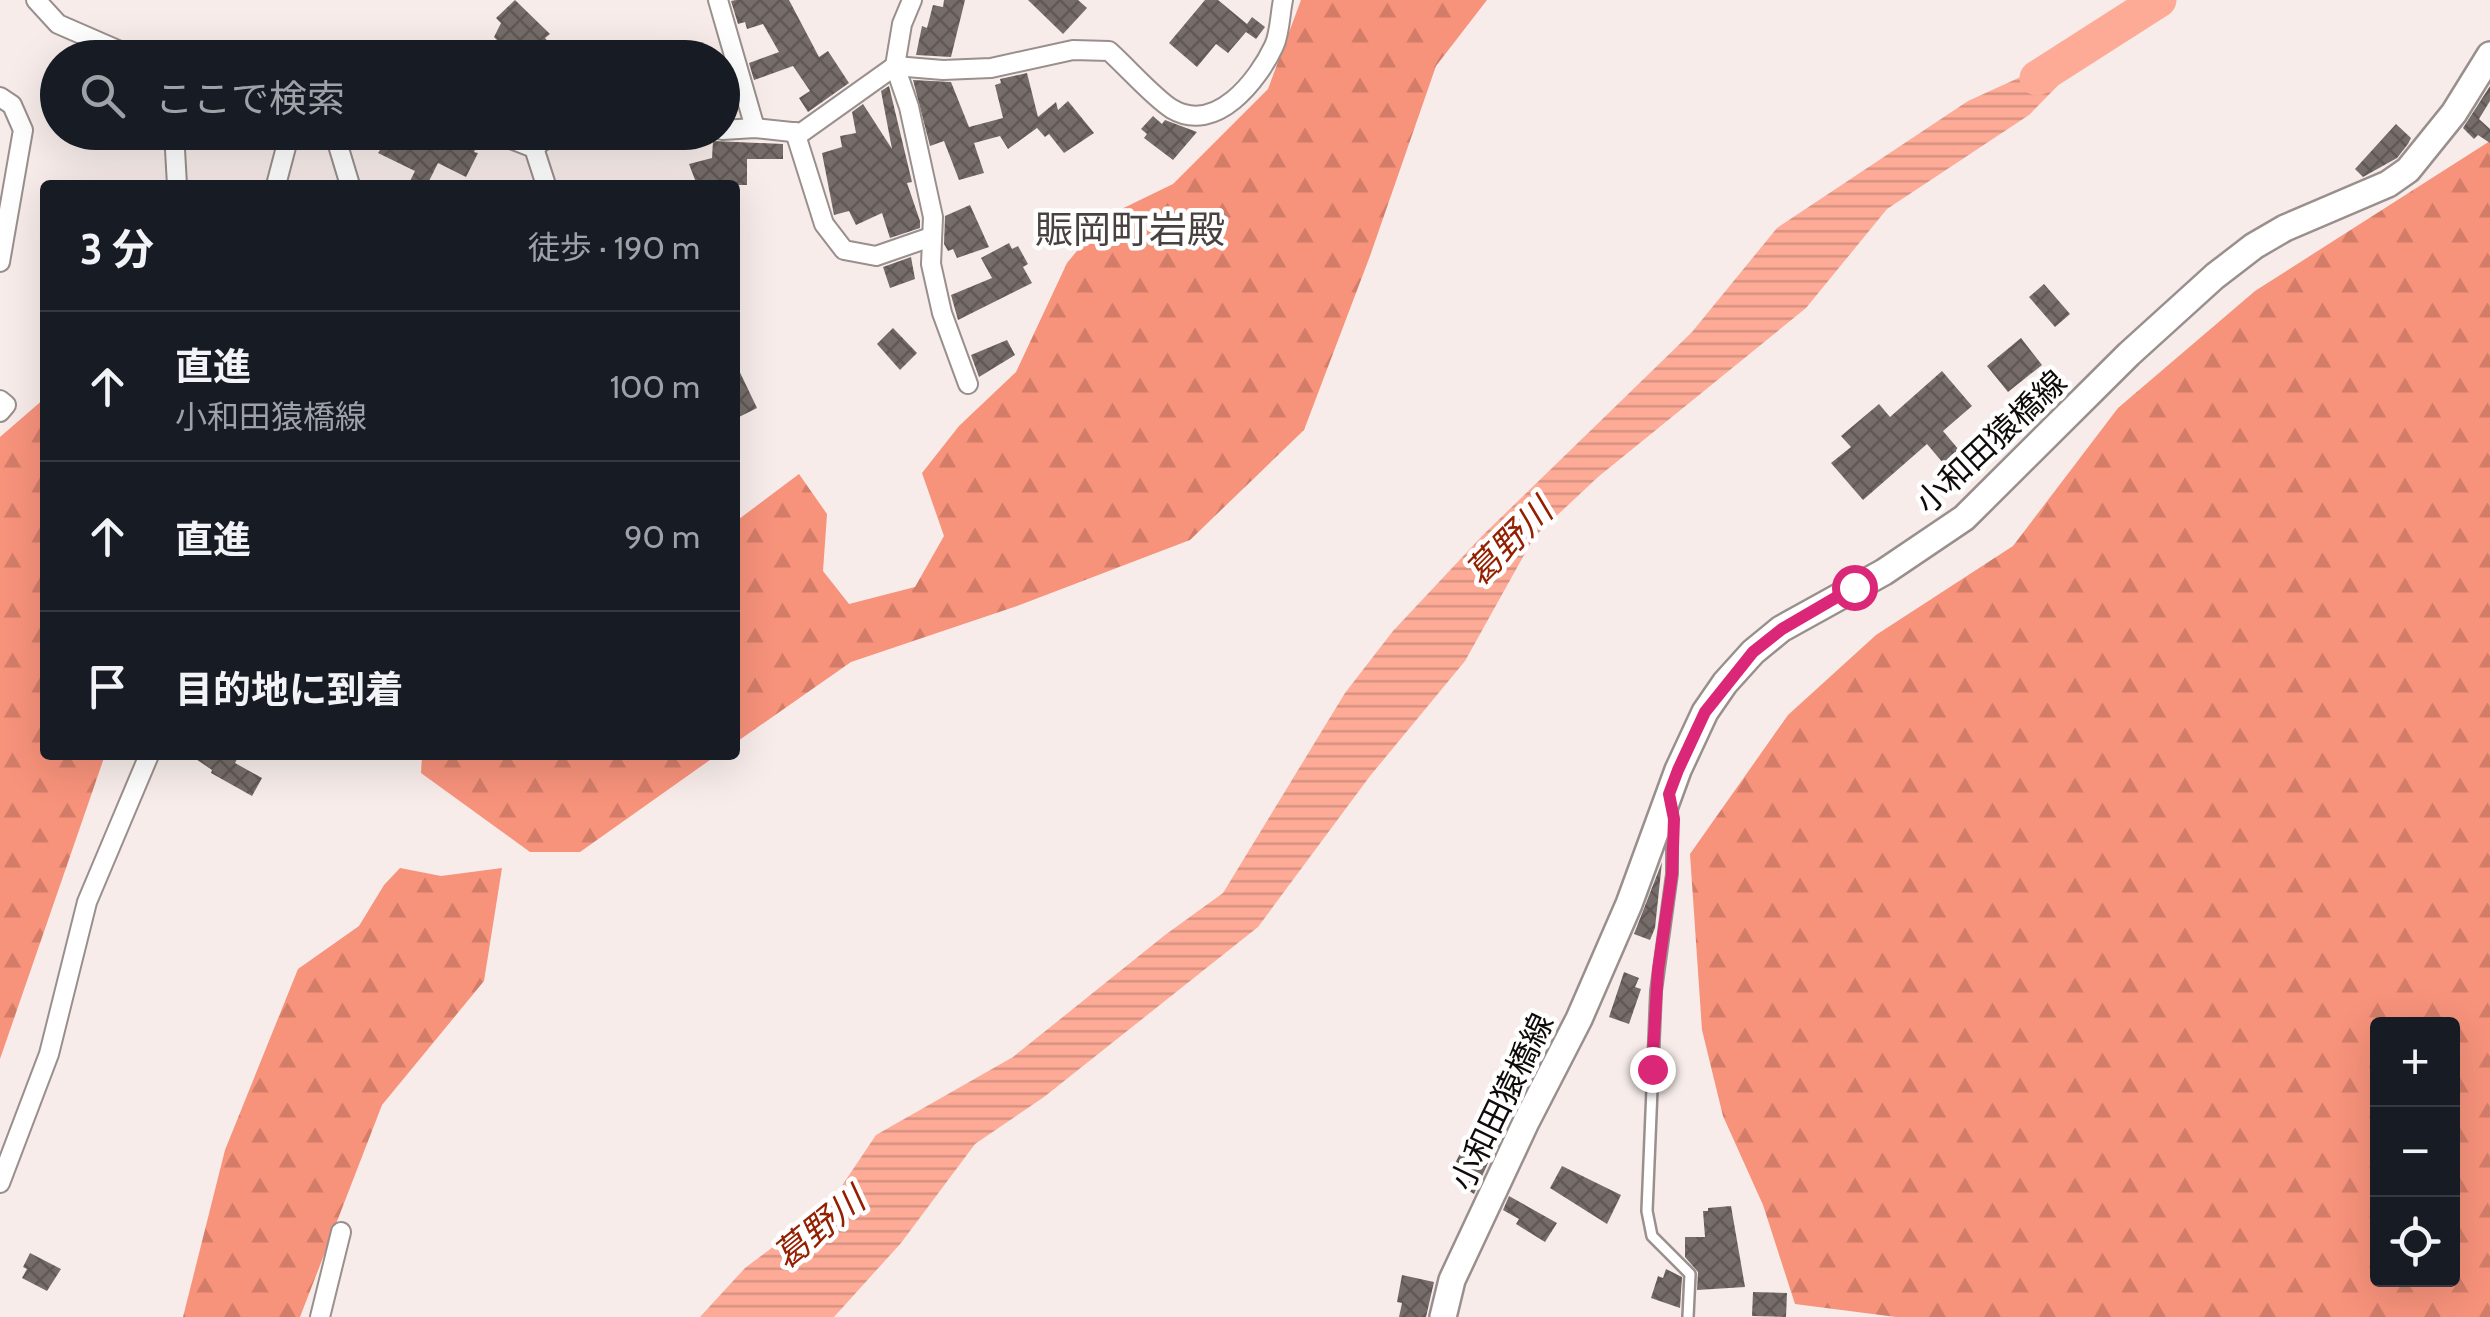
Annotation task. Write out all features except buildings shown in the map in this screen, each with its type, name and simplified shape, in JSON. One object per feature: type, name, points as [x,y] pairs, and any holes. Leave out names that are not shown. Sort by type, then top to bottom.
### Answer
[{"type":"main road","name":"小和田猿橋線","points":[[1443,1317],[1452,1280],[1526,1122],[1580,1019],[1705,712],[1753,652],[1811,610],[1884,572],[1964,518],[2129,354],[2254,246],[2284,228],[2353,201],[2408,170],[2454,114],[2490,55]]},
{"type":"street","points":[[36,0],[58,24],[95,40]]},
{"type":"street","points":[[718,0],[730,40]]},
{"type":"street","points":[[912,0],[902,24],[895,66],[909,108],[932,217],[930,264],[942,313],[968,384]]},
{"type":"street","points":[[740,129],[801,133],[895,66],[991,68],[1072,50],[1109,50],[1174,110],[1200,115],[1232,103],[1250,84],[1276,44],[1282,0]]},
{"type":"street","points":[[740,76],[755,128]]},
{"type":"street","points":[[0,97],[12,105],[24,130],[0,262]]},
{"type":"street","points":[[795,132],[824,224],[844,250],[876,256],[930,237]]},
{"type":"street","points":[[175,150],[177,180]]},
{"type":"street","points":[[277,180],[285,150]]},
{"type":"street","points":[[339,150],[348,180]]},
{"type":"street","points":[[535,150],[544,180]]},
{"type":"street","points":[[0,400],[6,405],[0,412]]},
{"type":"street","points":[[0,1183],[49,1054],[87,902],[146,760]]},
{"type":"street","points":[[320,1317],[341,1232]]},
{"type":"lane","points":[[1669,794],[1674,819],[1672,874],[1656,992],[1647,1212],[1652,1236],[1690,1274],[1688,1317]]},
{"type":"green space","points":[[1301,0],[1487,0],[1436,66],[1304,430],[1190,540],[1017,606],[851,662],[740,740],[740,518],[799,474],[827,514],[823,571],[849,604],[915,587],[944,536],[922,473],[959,426],[1016,372],[1067,263],[1105,217],[1173,184],[1268,89]]},
{"type":"green space","points":[[2490,141],[2490,1317],[1896,1317],[1795,1304],[1763,1205],[1723,1116],[1702,1030],[1690,854],[1788,715],[1876,635],[2013,546],[2118,408],[2255,291]]},
{"type":"green space","points":[[40,402],[40,760],[103,760],[0,1059],[0,437]]},
{"type":"green space","points":[[422,760],[710,760],[580,852],[530,852],[421,773]]},
{"type":"green space","points":[[400,868],[441,876],[502,868],[484,981],[382,1105],[300,1317],[183,1317],[225,1150],[298,969],[359,926],[384,885]]},
{"type":"water","points":[[2066,48],[2075,50],[2076,67],[2029,115],[1887,209],[1806,308],[1598,477],[1534,537],[1465,661],[1370,776],[1258,927],[1044,1097],[975,1144],[901,1243],[834,1317],[700,1317],[745,1268],[829,1205],[876,1135],[1013,1057],[1223,893],[1345,693],[1393,631],[1483,535],[1692,332],[1777,228],[1968,101],[2025,75]]},
{"type":"waterway","name":"葛野川","points":[[2037,78],[2159,0]]},
{"type":"district","name":"賑岡町岩殿","points":[[1130,230]]},
{"type":"route","points":[[1652,1069],[1658,970],[1672,874],[1674,819],[1669,794],[1678,770],[1705,712],[1753,652],[1811,610],[1854,587]]}]
